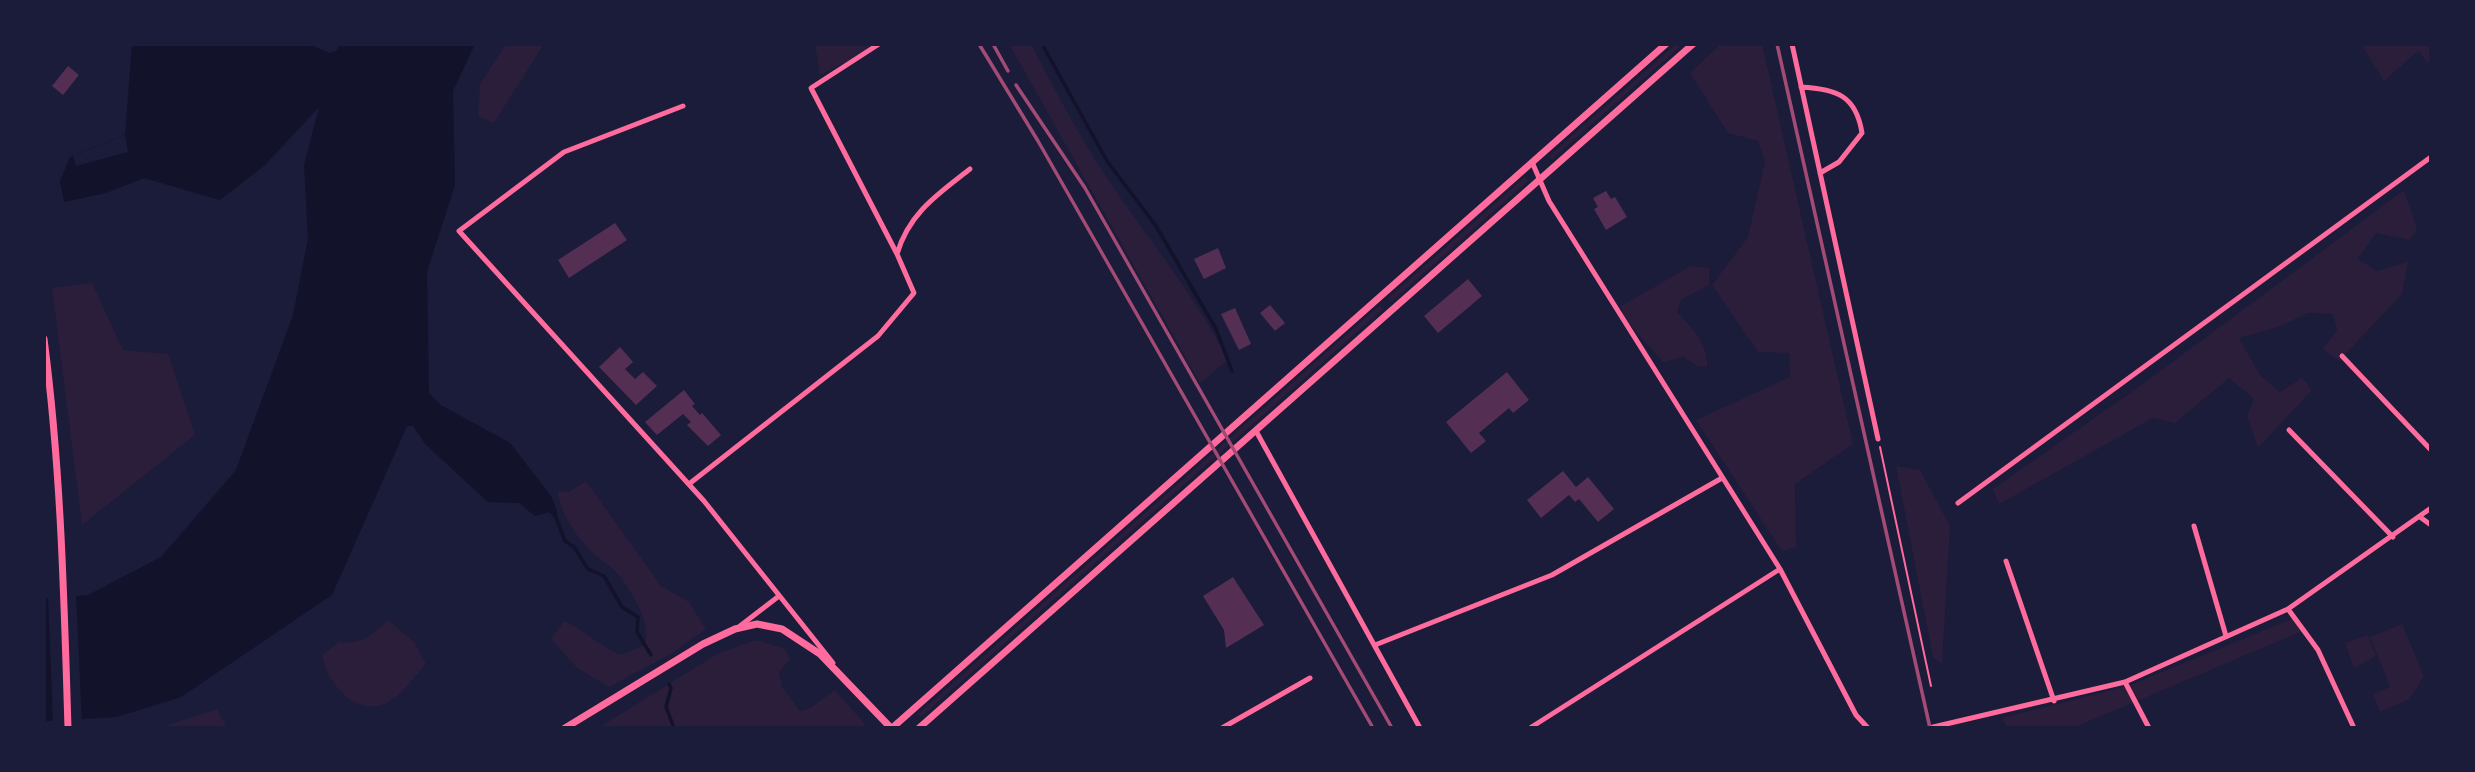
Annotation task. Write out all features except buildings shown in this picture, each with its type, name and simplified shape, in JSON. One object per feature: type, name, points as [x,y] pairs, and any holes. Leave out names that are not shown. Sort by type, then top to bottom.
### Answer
[{"type":"main road","points":[[565,728],[703,644],[735,629],[765,625],[789,633],[820,654],[891,728],[1666,44]]},
{"type":"main road","points":[[919,728],[1693,44]]},
{"type":"main road","points":[[44,339],[53,413],[61,526],[68,728]]},
{"type":"street","points":[[688,484],[878,336],[914,293],[897,254],[811,88],[879,44]]},
{"type":"street","points":[[1792,44],[1878,439]]},
{"type":"street","points":[[1801,87],[1832,88],[1851,104],[1860,120],[1862,133],[1850,152],[1820,173]]},
{"type":"street","points":[[683,106],[564,152],[459,231],[688,484],[848,682]]},
{"type":"street","points":[[1958,503],[2431,157]]},
{"type":"street","points":[[1532,162],[1549,201],[1780,569],[1856,715],[1868,728]]},
{"type":"street","points":[[897,254],[903,232],[910,223],[931,199],[970,169]]},
{"type":"street","points":[[2342,356],[2431,450]]},
{"type":"street","points":[[1256,430],[1420,728]]},
{"type":"street","points":[[2289,430],[2393,537]]},
{"type":"street","points":[[1375,645],[1552,575],[1722,478]]},
{"type":"street","points":[[1929,728],[2054,701],[2125,682],[2288,609],[2431,508]]},
{"type":"street","points":[[2420,517],[2431,525]]},
{"type":"street","points":[[2194,526],[2226,636]]},
{"type":"street","points":[[2006,561],[2054,701]]},
{"type":"street","points":[[1530,728],[1780,569]]},
{"type":"street","points":[[735,629],[779,596]]},
{"type":"street","points":[[2288,609],[2318,650],[2354,728]]},
{"type":"street","points":[[789,633],[801,623]]},
{"type":"street","points":[[1222,728],[1310,678]]},
{"type":"street","points":[[2125,682],[2149,728]]},
{"type":"path","points":[[1878,439],[1931,686]]},
{"type":"shaded area","points":[[132,44],[308,44],[330,53],[337,50],[339,44],[475,44],[453,91],[455,185],[427,272],[429,393],[441,405],[510,443],[551,496],[557,511],[556,519],[549,512],[535,516],[519,503],[488,502],[425,444],[413,426],[407,426],[332,595],[181,697],[117,717],[44,721],[44,599],[88,595],[161,557],[236,470],[293,315],[308,239],[304,165],[319,107],[265,165],[220,200],[144,178],[106,193],[64,202],[60,181],[70,157],[125,135]]},
{"type":"shaded area","points":[[506,44],[544,44],[494,123],[478,116],[480,84]]},
{"type":"shaded area","points":[[815,44],[883,44],[820,75]]},
{"type":"shaded area","points":[[1009,44],[1031,44],[1102,170],[1216,337],[1228,360],[1200,383]]},
{"type":"shaded area","points":[[1676,44],[1683,44],[1552,159],[1549,156]]},
{"type":"shaded area","points":[[1721,44],[1762,44],[1853,444],[1795,484],[1796,547],[1782,551],[1696,420],[1790,377],[1789,353],[1758,352],[1712,285],[1748,237],[1765,162],[1758,141],[1728,133],[1690,73]]},
{"type":"shaded area","points":[[2361,44],[2431,44],[2431,66],[2418,51],[2384,81]]},
{"type":"shaded area","points":[[1525,177],[1528,181],[1391,302],[1388,298]]},
{"type":"shaded area","points":[[2404,190],[2417,229],[2410,240],[2376,233],[2358,259],[2377,271],[2408,262],[2402,294],[2339,361],[2323,349],[2337,330],[2333,314],[2308,313],[2278,327],[2239,338],[2260,375],[2280,392],[2302,378],[2312,390],[2258,448],[2247,416],[2254,399],[2229,378],[2175,423],[2153,418],[1999,504],[1993,489],[2143,384]]},
{"type":"shaded area","points":[[1691,266],[1709,268],[1709,285],[1681,300],[1677,312],[1694,330],[1702,344],[1707,367],[1697,366],[1684,357],[1663,362],[1623,317],[1621,306]]},
{"type":"shaded area","points":[[92,283],[123,350],[168,354],[195,435],[82,525],[52,288]]},
{"type":"shaded area","points":[[1380,305],[1383,309],[921,717],[918,714]]},
{"type":"shaded area","points":[[1896,466],[1920,470],[1950,526],[1942,664],[1933,657]]},
{"type":"shaded area","points":[[586,481],[661,586],[689,602],[706,629],[671,654],[609,687],[577,668],[551,639],[564,621],[621,655],[645,645],[643,616],[633,596],[616,572],[580,538],[561,507],[558,491],[569,492]]},
{"type":"shaded area","points":[[2294,618],[2305,630],[2073,728],[2007,728],[2002,718],[2128,686]]},
{"type":"shaded area","points":[[388,620],[415,643],[426,664],[392,700],[375,706],[364,706],[344,695],[336,686],[329,676],[322,655],[339,642],[354,642],[366,638]]},
{"type":"shaded area","points":[[2402,624],[2424,676],[2410,699],[2380,712],[2373,694],[2390,687],[2370,637]]},
{"type":"shaded area","points":[[2368,635],[2376,656],[2354,668],[2345,643]]},
{"type":"shaded area","points":[[756,640],[785,649],[790,659],[779,672],[782,687],[800,711],[810,708],[835,690],[868,728],[598,728],[719,653]]},
{"type":"shaded area","points":[[217,709],[227,728],[159,728]]},
{"type":"pier","points":[[125,135],[128,152],[76,166],[73,156]]},
{"type":"pier","points":[[76,592],[82,722],[53,724],[48,595]]},
{"type":"waterway","points":[[1042,44],[1107,161],[1156,226],[1216,329],[1232,371]]},
{"type":"waterway","points":[[555,515],[565,541],[574,547],[588,569],[604,576],[622,607],[638,617],[637,632],[651,655]]},
{"type":"waterway","points":[[669,684],[671,688],[666,707],[674,728]]},
{"type":"railway","points":[[979,44],[1038,141],[1373,728]]},
{"type":"railway","points":[[993,44],[1008,71]]},
{"type":"railway","points":[[1777,44],[1930,728]]},
{"type":"railway","points":[[1016,85],[1085,188],[1392,728]]}]
